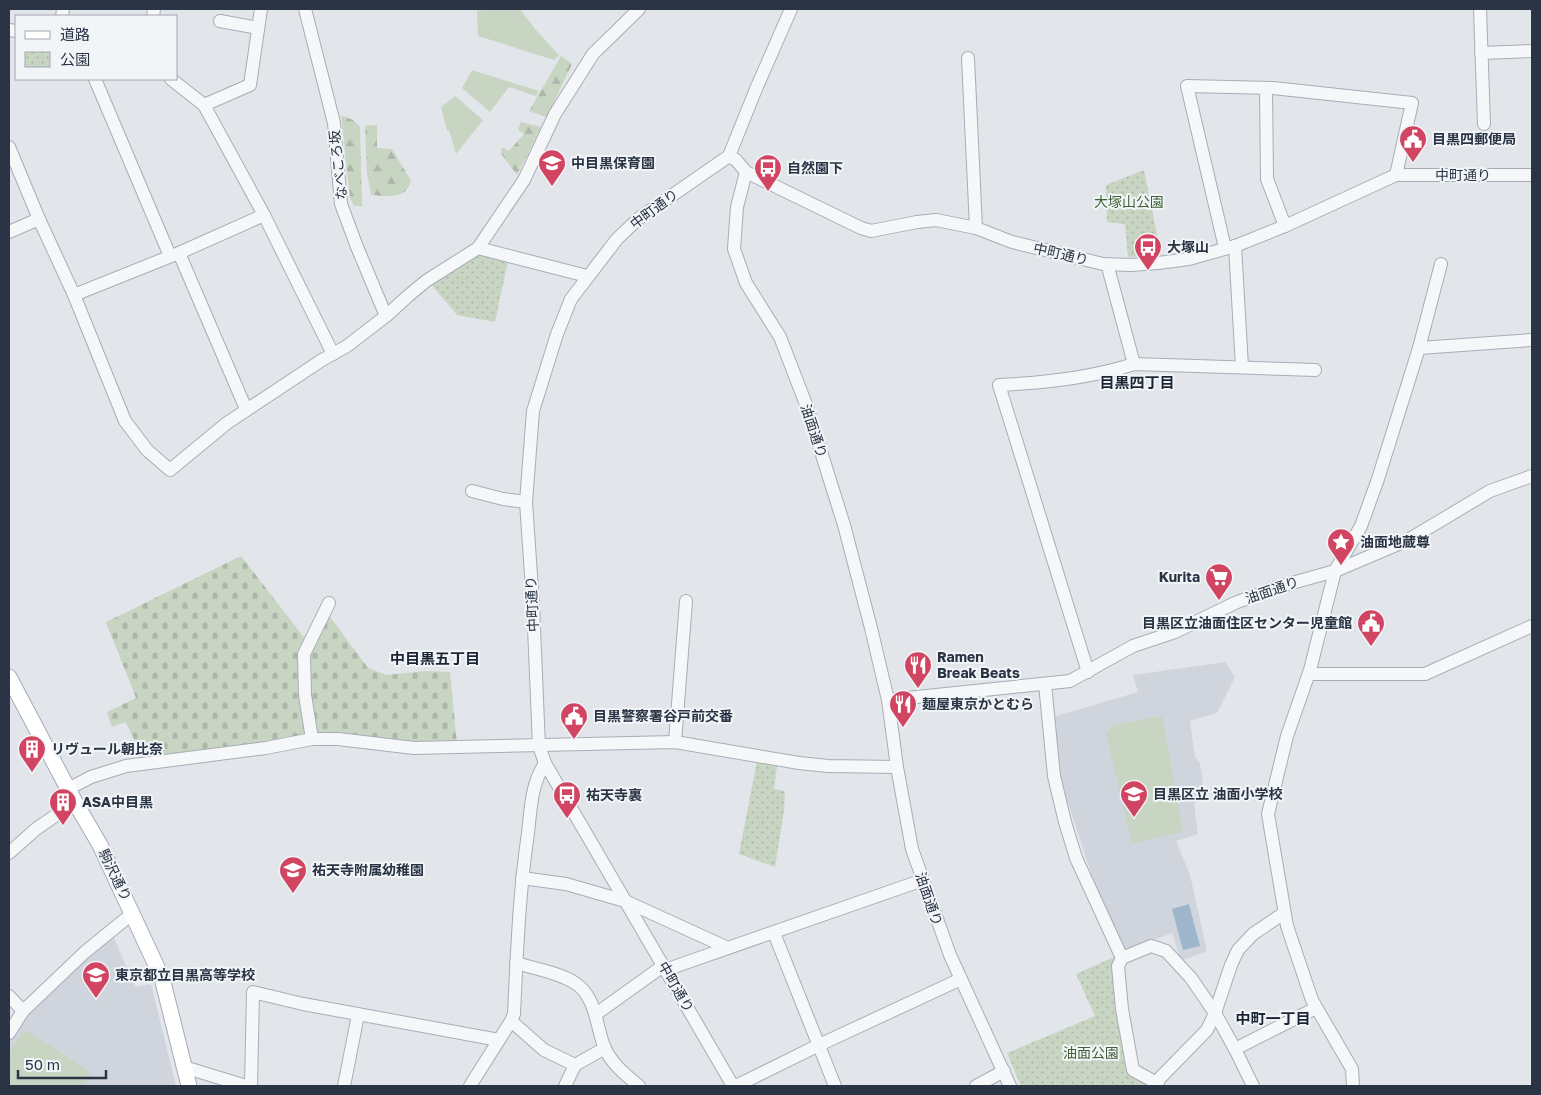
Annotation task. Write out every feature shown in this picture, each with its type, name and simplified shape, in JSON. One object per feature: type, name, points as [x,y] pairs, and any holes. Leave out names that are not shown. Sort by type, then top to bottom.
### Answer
[{"type":"main road","name":"駒沢通り","points":[[9,677],[71,795],[100,845],[162,978],[189,1086]]},
{"type":"street","points":[[204,105],[250,85],[261,9]]},
{"type":"street","name":"なべころ坂","points":[[306,9],[334,124],[341,204],[386,316]]},
{"type":"street","points":[[9,147],[74,295],[126,421],[147,450],[170,470],[246,409],[347,346],[386,316],[426,281],[478,248],[524,180],[555,114],[593,54],[639,9]]},
{"type":"street","points":[[729,156],[791,9]]},
{"type":"street","points":[[1480,9],[1484,124]]},
{"type":"street","points":[[220,22],[258,28]]},
{"type":"street","points":[[1481,53],[1532,51]]},
{"type":"street","points":[[968,58],[976,228]]},
{"type":"street","points":[[95,80],[246,409]]},
{"type":"street","points":[[172,80],[204,105],[264,215],[333,354]]},
{"type":"street","points":[[1242,368],[1230,247],[1187,86],[1266,88],[1412,104],[1396,175]]},
{"type":"street","points":[[1266,88],[1267,178],[1285,226]]},
{"type":"street","name":"中町通り","points":[[735,1086],[545,763],[539,746],[533,604],[526,502],[533,410],[557,334],[571,299],[617,239],[638,219],[729,156],[736,160],[746,172],[861,228],[871,231],[936,220],[976,228],[1012,242],[1109,264],[1131,265],[1174,261],[1230,247],[1285,226],[1396,175],[1532,175]]},
{"type":"street","name":"油面通り","points":[[746,172],[737,207],[734,249],[746,283],[780,337],[807,407],[852,554],[888,700],[897,767],[912,849],[941,932],[1010,1086]]},
{"type":"street","points":[[74,295],[174,255],[264,215]]},
{"type":"street","points":[[9,232],[39,219]]},
{"type":"street","points":[[478,248],[587,276]]},
{"type":"street","points":[[1109,264],[1110,275],[1134,364]]},
{"type":"street","points":[[1353,1086],[1352,1069],[1316,1008],[1306,985],[1284,913],[1268,814],[1287,736],[1309,674],[1335,571],[1361,526],[1378,479],[1419,348],[1441,264]]},
{"type":"street","points":[[1419,348],[1532,340]]},
{"type":"street","points":[[1088,672],[999,385],[1034,384],[1116,370],[1134,364],[1315,370]]},
{"type":"street","name":"油面通り","points":[[888,700],[1070,681],[1134,646],[1175,632],[1274,588],[1335,571],[1408,540],[1490,490],[1532,476]]},
{"type":"street","points":[[472,491],[503,499],[526,502]]},
{"type":"street","points":[[675,742],[686,601]]},
{"type":"street","points":[[312,739],[305,695],[304,654],[329,603]]},
{"type":"street","points":[[1309,674],[1425,674],[1532,626]]},
{"type":"street","points":[[1045,684],[1054,776],[1065,822],[1076,858],[1122,958]]},
{"type":"street","points":[[9,853],[91,776],[126,766],[266,748],[312,739],[338,739],[414,748],[675,742],[799,763],[828,766],[897,767]]},
{"type":"street","points":[[470,1086],[514,1014],[518,916],[522,878],[535,782],[545,763]]},
{"type":"street","points":[[522,878],[566,884],[625,901],[728,948]]},
{"type":"street","points":[[596,1014],[664,968],[774,933],[923,880]]},
{"type":"street","points":[[1253,1086],[1215,1014],[1191,978],[1166,952],[1151,946],[1122,958],[1118,966],[1122,1009],[1133,1070],[1157,1085],[1207,1030],[1215,1014],[1230,965],[1238,950],[1253,934],[1284,913]]},
{"type":"street","points":[[9,1033],[24,1010],[85,952],[133,914]]},
{"type":"street","points":[[774,933],[835,1086]]},
{"type":"street","points":[[516,963],[576,983],[585,993],[596,1014],[605,1048],[613,1062],[639,1086]]},
{"type":"street","points":[[735,1086],[961,979]]},
{"type":"street","points":[[251,1086],[253,992],[499,1040]]},
{"type":"street","points":[[9,996],[24,1010]]},
{"type":"street","points":[[1235,1049],[1316,1008]]},
{"type":"street","points":[[344,1086],[358,1014]]},
{"type":"street","points":[[511,1021],[544,1050],[575,1065]]},
{"type":"street","points":[[564,1086],[575,1065],[605,1048]]},
{"type":"street","points":[[184,1067],[246,1086]]},
{"type":"street","points":[[976,1086],[1004,1071]]},
{"type":"shaded area","name":"目黒区立 油面小学校","points":[[1225,662],[1235,677],[1217,713],[1190,721],[1195,757],[1200,763],[1205,799],[1194,803],[1198,834],[1176,841],[1190,875],[1207,951],[1181,961],[1172,933],[1126,951],[1123,949],[1095,885],[1059,775],[1053,717],[1138,692],[1133,675]]},
{"type":"shaded area","name":"東京都立目黒高等学校","points":[[112,933],[135,987],[151,984],[176,1086],[9,1086],[9,1038],[26,1012]]},
{"type":"green space","points":[[520,9],[559,55],[554,60],[478,36],[477,11]]},
{"type":"green space","points":[[561,56],[572,64],[547,117],[529,111]]},
{"type":"green space","points":[[472,70],[539,91],[536,96],[509,87],[490,112],[462,88]]},
{"type":"green space","points":[[455,96],[483,120],[456,154],[449,130],[447,131],[441,107]]},
{"type":"green space","points":[[341,115],[353,120],[360,127],[362,206],[354,206],[350,198]]},
{"type":"green space","points":[[521,122],[541,127],[517,175],[502,155],[501,149],[502,147],[509,151],[524,134],[518,130]]},
{"type":"green space","points":[[377,125],[377,148],[392,149],[411,181],[405,191],[395,196],[371,195],[367,173],[365,126]]},
{"type":"green space","name":"大塚山公園","points":[[1144,170],[1161,255],[1128,257],[1125,224],[1107,222],[1106,185]]},
{"type":"green space","points":[[478,248],[509,256],[495,322],[457,315],[429,282]]},
{"type":"green space","points":[[241,556],[306,640],[307,732],[304,736],[243,747],[143,760],[126,722],[112,727],[107,712],[136,698],[106,622]]},
{"type":"green space","points":[[328,614],[368,668],[387,675],[425,671],[450,672],[457,744],[404,745],[320,735],[315,731],[308,693],[308,655]]},
{"type":"green space","points":[[1162,716],[1183,832],[1132,843],[1106,735],[1112,725]]},
{"type":"green space","points":[[757,761],[777,766],[774,789],[785,791],[784,811],[775,867],[739,854]]},
{"type":"green space","name":"油面公園","points":[[1114,957],[1125,1063],[1130,1074],[1147,1082],[1147,1086],[1021,1086],[1007,1053],[1095,1016],[1076,974]]},
{"type":"green space","points":[[24,1029],[86,1069],[91,1074],[83,1086],[9,1086],[9,1053]]},
{"type":"water","points":[[1189,904],[1200,946],[1183,950],[1172,909]]},
{"type":"place","name":"目黒四郵便局","points":[[1413,163]]},
{"type":"place","name":"中目黒保育園","points":[[552,187]]},
{"type":"place","name":"自然園下","points":[[768,192]]},
{"type":"place","name":"大塚山","points":[[1148,271]]},
{"type":"place","name":"油面地蔵尊","points":[[1341,566]]},
{"type":"place","name":"Kurita","points":[[1219,601]]},
{"type":"place","name":"目黒区立油面住区センター児童館","points":[[1371,647]]},
{"type":"place","name":"Ramen Break Beats","points":[[918,689]]},
{"type":"place","name":"麺屋東京かとむら","points":[[903,728]]},
{"type":"place","name":"目黒警察署谷戸前交番","points":[[574,740]]},
{"type":"place","name":"リヴュール朝比奈","points":[[32,773]]},
{"type":"place","name":"目黒区立 油面小学校","points":[[1134,818]]},
{"type":"place","name":"祐天寺裏","points":[[567,819]]},
{"type":"place","name":"ASA中目黒","points":[[63,826]]},
{"type":"place","name":"祐天寺附属幼稚園","points":[[293,894]]},
{"type":"place","name":"東京都立目黒高等学校","points":[[96,999]]},
{"type":"district","name":"目黒四丁目","points":[[1137,383]]},
{"type":"district","name":"中目黒五丁目","points":[[435,659]]},
{"type":"district","name":"中町一丁目","points":[[1273,1019]]}]
